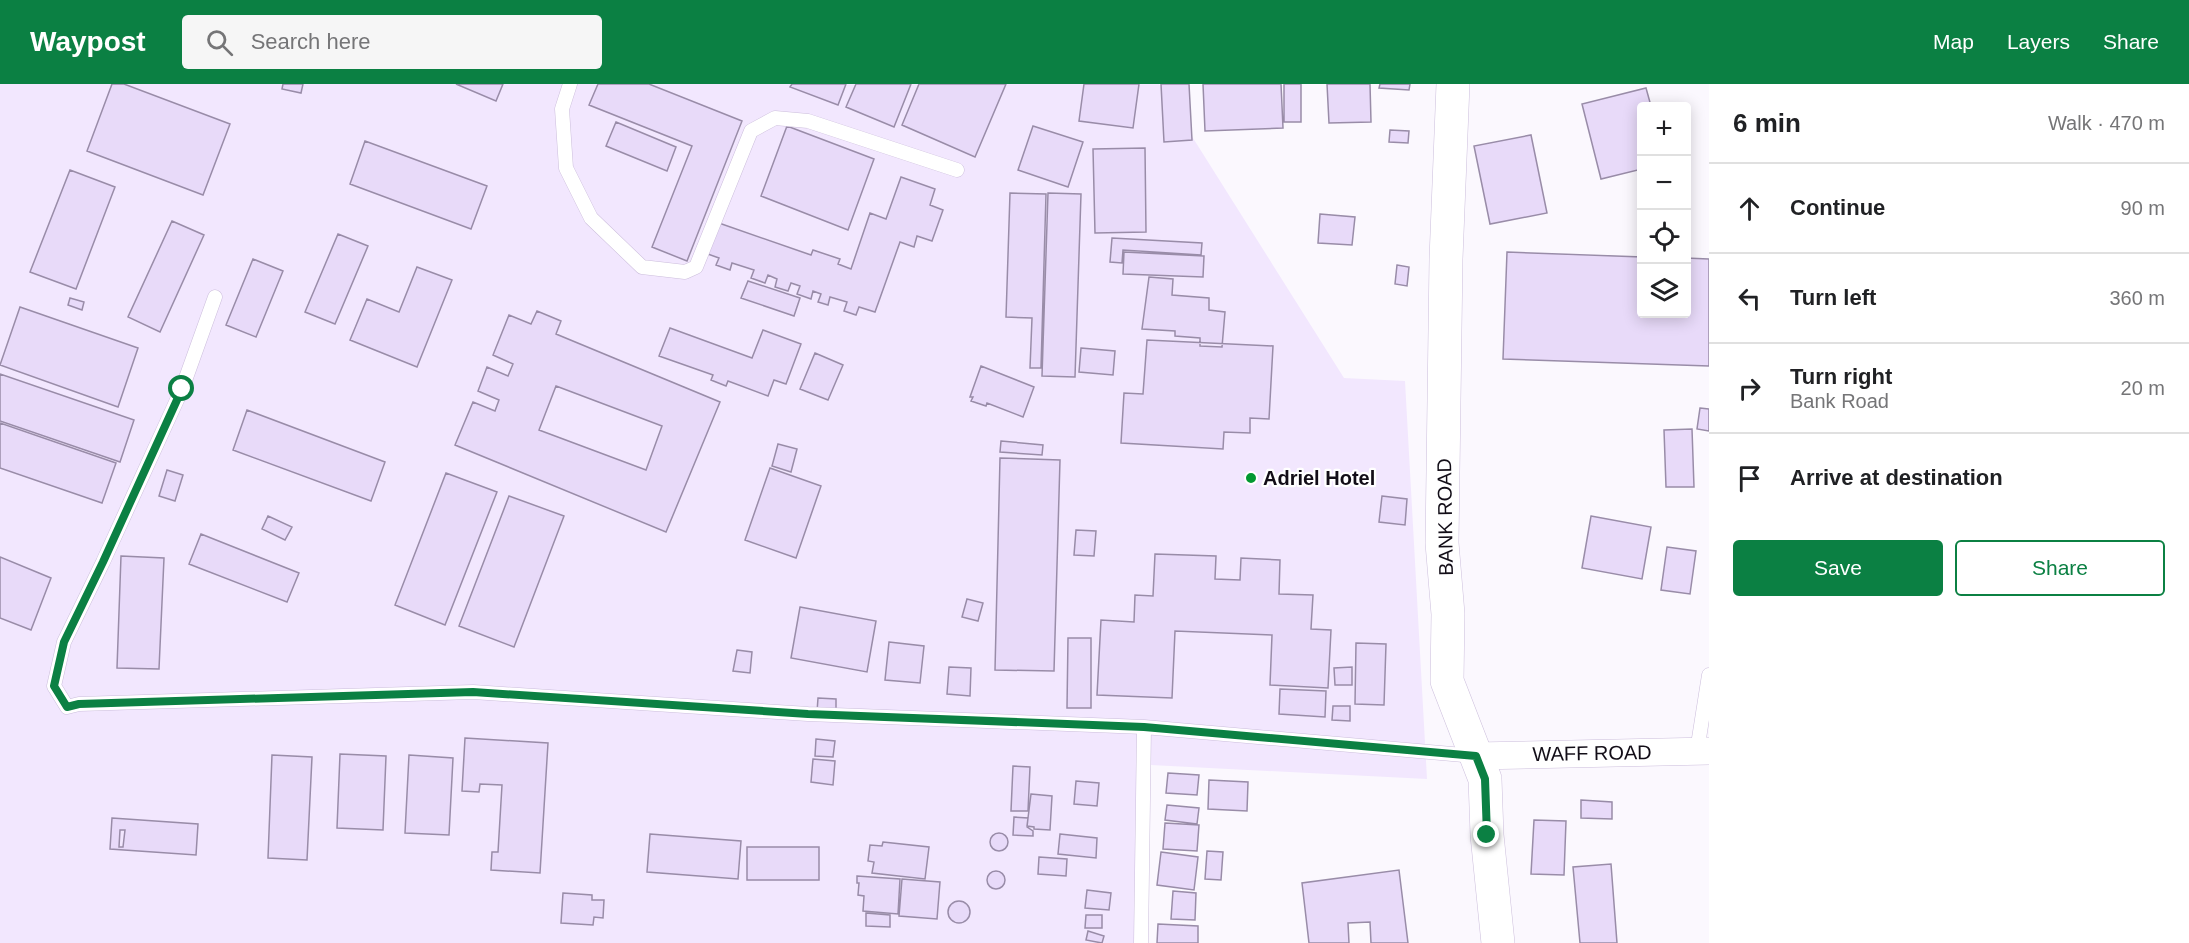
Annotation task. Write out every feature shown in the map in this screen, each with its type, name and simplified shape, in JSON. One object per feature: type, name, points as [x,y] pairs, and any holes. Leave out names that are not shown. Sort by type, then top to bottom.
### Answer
[{"type":"street","name":"BANK ROAD","points":[[1453,84],[1446,259],[1442,543],[1448,614],[1448,681],[1485,779],[1487,835],[1497,943]]},
{"type":"street","name":"WAFF ROAD","points":[[1476,756],[1703,751]]},
{"type":"lane","points":[[570,84],[562,108],[566,168],[591,218],[642,267],[685,272],[696,267],[751,130],[775,118],[808,121],[957,170]]},
{"type":"lane","points":[[215,297],[182,389],[64,642],[54,686],[67,707],[90,703],[473,692],[808,714],[1144,727],[1476,756]]},
{"type":"lane","points":[[1703,751],[1709,675]]},
{"type":"lane","points":[[1141,943],[1144,727]]},
{"type":"shaded area","points":[[0,84],[1159,84],[1344,378],[1405,381],[1427,779],[1151,765],[1144,943],[0,943]]},
{"type":"building","points":[[112,84],[124,84],[230,124],[203,195],[87,151]]},
{"type":"building","points":[[283,84],[303,84],[301,93],[282,89]]},
{"type":"building","points":[[456,84],[503,84],[496,101]]},
{"type":"building","points":[[598,84],[649,84],[742,121],[687,261],[652,247],[692,146],[589,105]]},
{"type":"building","points":[[792,84],[846,84],[838,105],[790,87]]},
{"type":"building","points":[[856,84],[911,84],[894,127],[846,107]]},
{"type":"building","points":[[919,84],[1006,84],[975,157],[902,125]]},
{"type":"building","points":[[1084,84],[1139,84],[1133,128],[1079,121]]},
{"type":"building","points":[[1161,84],[1189,84],[1192,140],[1164,142]]},
{"type":"building","points":[[1203,84],[1281,84],[1283,128],[1205,131]]},
{"type":"building","points":[[1284,84],[1301,84],[1301,122],[1284,122]]},
{"type":"building","points":[[1327,84],[1370,84],[1371,122],[1329,123]]},
{"type":"building","points":[[1380,84],[1410,84],[1409,90],[1379,88]]},
{"type":"building","points":[[1646,88],[1650,102],[1637,102],[1637,170],[1601,179],[1582,104]]},
{"type":"building","points":[[616,122],[676,147],[667,171],[606,146]]},
{"type":"building","points":[[787,126],[874,159],[848,230],[761,196]]},
{"type":"building","points":[[1033,126],[1083,142],[1068,187],[1018,170]]},
{"type":"building","points":[[1390,130],[1409,131],[1408,143],[1389,142]]},
{"type":"building","points":[[1531,135],[1547,213],[1490,224],[1474,146]]},
{"type":"building","points":[[365,141],[487,186],[471,229],[350,184]]},
{"type":"building","points":[[1145,148],[1146,232],[1095,233],[1093,149]]},
{"type":"building","points":[[70,170],[115,187],[76,289],[30,272]]},
{"type":"building","points":[[901,177],[935,189],[930,205],[943,210],[932,241],[917,236],[914,247],[900,242],[875,312],[859,307],[856,315],[844,311],[847,302],[830,297],[828,305],[818,302],[821,294],[813,291],[811,299],[797,294],[800,286],[791,283],[788,291],[775,287],[777,279],[768,275],[765,283],[751,278],[754,270],[732,263],[730,270],[716,265],[719,258],[705,253],[716,222],[811,255],[813,250],[840,259],[838,264],[851,269],[870,213],[886,219]]},
{"type":"building","points":[[1010,193],[1046,194],[1041,368],[1030,368],[1032,318],[1006,317]]},
{"type":"building","points":[[1048,193],[1081,194],[1075,377],[1042,376]]},
{"type":"building","points":[[1320,214],[1355,217],[1352,245],[1318,243]]},
{"type":"building","points":[[172,221],[204,235],[160,332],[128,317]]},
{"type":"building","points":[[338,234],[368,246],[335,324],[305,312]]},
{"type":"building","points":[[1112,238],[1202,243],[1201,255],[1123,250],[1122,263],[1110,262]]},
{"type":"building","points":[[1124,252],[1204,256],[1203,277],[1123,274]]},
{"type":"building","points":[[1507,252],[1637,257],[1637,318],[1691,318],[1691,258],[1709,259],[1709,366],[1503,359]]},
{"type":"building","points":[[253,259],[283,271],[256,337],[226,325]]},
{"type":"building","points":[[1397,265],[1409,267],[1407,286],[1395,284]]},
{"type":"building","points":[[417,267],[452,280],[417,367],[350,340],[367,299],[399,312]]},
{"type":"building","points":[[1149,277],[1173,279],[1172,295],[1209,298],[1209,310],[1225,312],[1222,347],[1200,346],[1200,338],[1175,336],[1175,331],[1142,329]]},
{"type":"building","points":[[748,281],[800,298],[794,316],[741,298]]},
{"type":"building","points":[[70,298],[84,302],[82,310],[68,305]]},
{"type":"building","points":[[20,307],[138,348],[118,407],[0,365]]},
{"type":"building","points":[[537,311],[561,321],[556,334],[720,402],[666,532],[455,445],[473,402],[495,411],[499,400],[478,391],[487,367],[508,376],[513,364],[493,355],[509,315],[531,324]],"holes":[[[556,386],[662,426],[646,470],[539,430]]]},
{"type":"building","points":[[670,328],[752,358],[763,330],[801,344],[786,384],[774,380],[768,396],[728,381],[726,386],[711,380],[713,375],[659,356]]},
{"type":"building","points":[[1147,340],[1273,346],[1269,419],[1250,418],[1250,433],[1224,432],[1223,449],[1121,443],[1124,393],[1143,394]]},
{"type":"building","points":[[1081,348],[1115,351],[1113,375],[1079,372]]},
{"type":"building","points":[[815,353],[843,365],[828,400],[800,389]]},
{"type":"building","points":[[981,366],[1034,387],[1023,417],[987,403],[986,406],[971,401],[973,397],[970,397]]},
{"type":"building","points":[[0,374],[134,420],[120,462],[0,421]]},
{"type":"building","points":[[1700,408],[1709,409],[1709,431],[1697,429]]},
{"type":"building","points":[[247,410],[385,462],[371,501],[233,450]]},
{"type":"building","points":[[0,423],[116,463],[102,503],[0,468]]},
{"type":"building","points":[[1692,429],[1694,487],[1666,487],[1664,430]]},
{"type":"building","points":[[1001,441],[1043,445],[1042,455],[1000,452]]},
{"type":"building","points":[[778,444],[797,449],[791,472],[772,466]]},
{"type":"building","points":[[1000,458],[1060,460],[1054,671],[995,670]]},
{"type":"building","points":[[770,468],[821,486],[796,558],[745,540]]},
{"type":"building","points":[[167,470],[183,475],[175,501],[159,496]]},
{"type":"building","points":[[446,473],[497,492],[445,625],[395,605]]},
{"type":"building","points":[[509,496],[564,516],[514,647],[459,626]]},
{"type":"building","points":[[1382,496],[1407,499],[1405,525],[1379,522]]},
{"type":"building","points":[[268,516],[292,527],[285,540],[262,529]]},
{"type":"building","points":[[1591,516],[1651,527],[1642,579],[1582,568]]},
{"type":"building","points":[[1076,530],[1096,531],[1094,556],[1074,555]]},
{"type":"building","points":[[201,534],[299,573],[287,602],[189,564]]},
{"type":"building","points":[[1667,547],[1696,551],[1690,594],[1661,590]]},
{"type":"building","points":[[1155,554],[1216,556],[1215,579],[1240,580],[1241,558],[1280,560],[1279,594],[1313,595],[1311,629],[1331,630],[1328,688],[1270,685],[1272,635],[1175,631],[1172,698],[1097,695],[1101,620],[1134,622],[1135,595],[1153,596]]},
{"type":"building","points":[[121,556],[164,558],[159,669],[117,668]]},
{"type":"building","points":[[0,557],[51,578],[31,630],[0,618]]},
{"type":"building","points":[[967,599],[983,603],[978,621],[962,617]]},
{"type":"building","points":[[800,607],[876,621],[867,672],[791,658]]},
{"type":"building","points":[[1068,638],[1091,638],[1091,708],[1067,708]]},
{"type":"building","points":[[889,642],[924,646],[920,683],[885,680]]},
{"type":"building","points":[[1356,643],[1386,644],[1384,705],[1355,704]]},
{"type":"building","points":[[737,650],[752,652],[750,673],[733,671]]},
{"type":"building","points":[[949,667],[971,668],[970,696],[947,694]]},
{"type":"building","points":[[1352,667],[1352,685],[1335,685],[1334,668]]},
{"type":"building","points":[[1280,689],[1326,691],[1325,717],[1279,714]]},
{"type":"building","points":[[818,698],[836,699],[836,713],[817,712]]},
{"type":"building","points":[[1333,706],[1350,706],[1350,721],[1332,720]]},
{"type":"building","points":[[465,738],[548,743],[540,873],[491,870],[492,852],[498,852],[502,785],[480,784],[479,792],[462,791]]},
{"type":"building","points":[[816,739],[835,741],[833,757],[815,756]]},
{"type":"building","points":[[340,754],[386,756],[383,830],[337,828]]},
{"type":"building","points":[[272,755],[312,757],[307,860],[268,858]]},
{"type":"building","points":[[409,755],[453,758],[449,835],[405,833]]},
{"type":"building","points":[[813,759],[835,761],[833,785],[811,782]]},
{"type":"building","points":[[1013,766],[1030,767],[1028,811],[1011,811]]},
{"type":"building","points":[[1168,773],[1199,775],[1197,795],[1166,793]]},
{"type":"building","points":[[1209,780],[1248,782],[1247,811],[1208,809]]},
{"type":"building","points":[[1076,781],[1099,783],[1097,806],[1074,804]]},
{"type":"building","points":[[1031,794],[1052,796],[1050,830],[1027,826]]},
{"type":"building","points":[[1581,800],[1612,802],[1612,819],[1581,818]]},
{"type":"building","points":[[1167,805],[1199,808],[1197,824],[1165,820]]},
{"type":"building","points":[[1014,817],[1028,818],[1027,827],[1033,831],[1033,836],[1013,835]]},
{"type":"building","points":[[112,818],[198,824],[196,855],[110,849]]},
{"type":"building","points":[[1534,820],[1566,821],[1564,875],[1531,874]]},
{"type":"building","points":[[1165,823],[1199,825],[1197,851],[1163,849]]},
{"type":"building","points":[[120,830],[125,830],[123,847],[119,847]]},
{"type":"building","points":[[999,833],[1005,836],[1008,842],[1005,848],[999,851],[993,848],[990,842],[993,836]]},
{"type":"building","points":[[650,834],[741,841],[738,879],[647,872]]},
{"type":"building","points":[[1060,834],[1097,838],[1096,858],[1058,854]]},
{"type":"building","points":[[883,842],[929,847],[925,879],[872,873],[874,862],[868,861],[870,845],[882,846]]},
{"type":"building","points":[[747,847],[819,847],[819,880],[747,880]]},
{"type":"building","points":[[1207,851],[1223,852],[1221,880],[1205,879]]},
{"type":"building","points":[[1161,852],[1198,857],[1194,890],[1157,885]]},
{"type":"building","points":[[1039,857],[1067,859],[1066,876],[1038,874]]},
{"type":"building","points":[[1611,864],[1617,943],[1580,943],[1573,867]]},
{"type":"building","points":[[1399,870],[1408,943],[1371,943],[1370,922],[1348,923],[1349,943],[1309,943],[1302,883]]},
{"type":"building","points":[[996,871],[1002,874],[1005,880],[1002,886],[996,889],[990,886],[987,880],[990,874]]},
{"type":"building","points":[[857,876],[900,879],[898,914],[863,911],[864,896],[858,895]]},
{"type":"building","points":[[902,879],[940,882],[937,919],[899,916]]},
{"type":"building","points":[[1087,890],[1111,893],[1109,910],[1085,908]]},
{"type":"building","points":[[1173,891],[1196,893],[1195,920],[1171,919]]},
{"type":"building","points":[[563,893],[592,895],[592,900],[604,900],[603,918],[594,917],[593,925],[561,923]]},
{"type":"building","points":[[959,901],[967,904],[970,912],[967,920],[959,923],[951,920],[948,912],[951,904]]},
{"type":"building","points":[[866,913],[890,915],[890,927],[866,926]]},
{"type":"building","points":[[1086,915],[1102,915],[1102,928],[1085,928]]},
{"type":"building","points":[[1158,924],[1198,926],[1198,943],[1157,943]]},
{"type":"building","points":[[1088,931],[1104,936],[1102,943],[1086,940]]},
{"type":"place","name":"Adriel Hotel","points":[[1251,478]]},
{"type":"route","points":[[182,389],[64,642],[54,686],[67,707],[79,704],[473,692],[808,714],[1144,727],[1476,756],[1485,779],[1487,835]]}]
